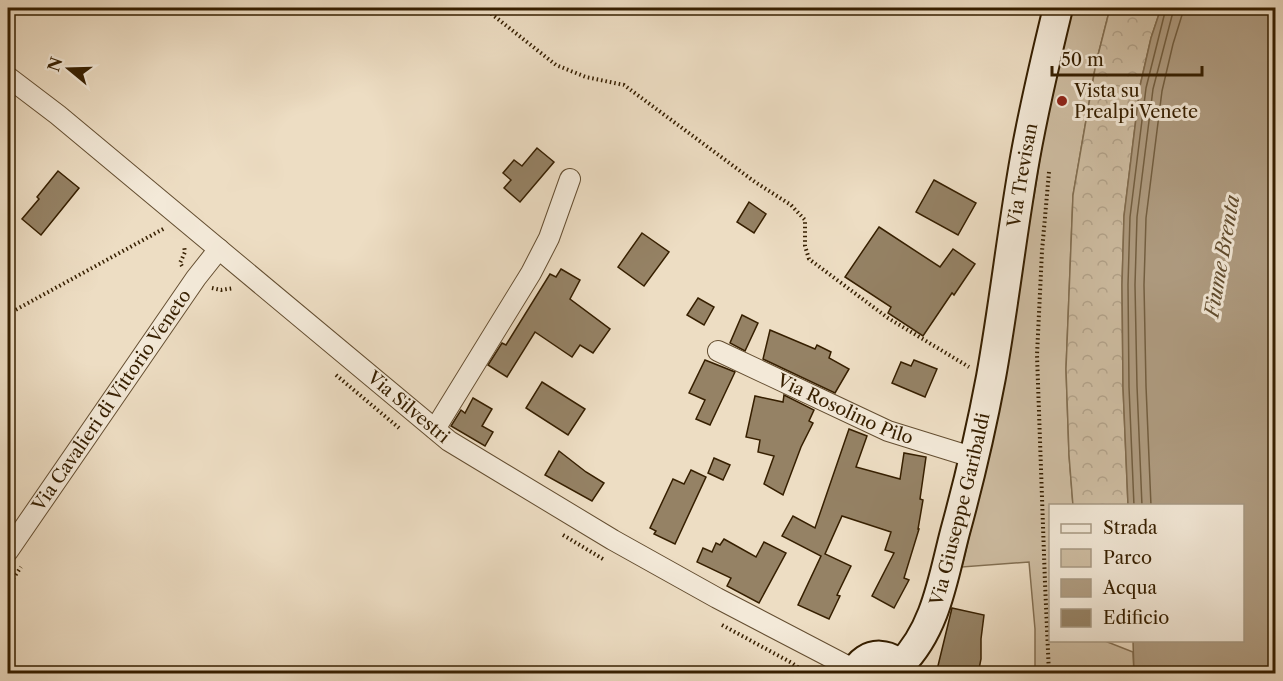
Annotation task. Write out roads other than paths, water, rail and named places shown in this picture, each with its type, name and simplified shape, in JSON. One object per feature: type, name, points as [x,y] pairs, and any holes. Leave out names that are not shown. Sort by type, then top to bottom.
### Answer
[{"type":"main road","name":"Via Trevisan","points":[[996,345],[1025,158],[1058,8]]},
{"type":"main road","name":"Via Giuseppe Garibaldi","points":[[855,672],[862,661],[872,656],[882,655],[893,658],[904,669],[929,626],[975,458],[996,345]]},
{"type":"street","name":"Via Silvestri","points":[[8,77],[58,115],[449,441],[613,540],[855,672]]},
{"type":"street","points":[[435,429],[531,273],[549,238],[570,179]]},
{"type":"street","name":"Via Cavalieri di Vittorio Veneto","points":[[8,552],[196,278],[219,249]]},
{"type":"street","name":"Via Rosolino Pilo","points":[[718,351],[888,431],[975,458]]},
{"type":"water","name":"Fiume Brenta","points":[[1161,8],[1275,8],[1275,673],[1134,673],[1133,642],[1244,642],[1244,504],[1128,504],[1123,387],[1124,216],[1140,86],[1151,38]]},
{"type":"place","name":"Vista su Prealpi Venete","points":[[1062,101]]}]
